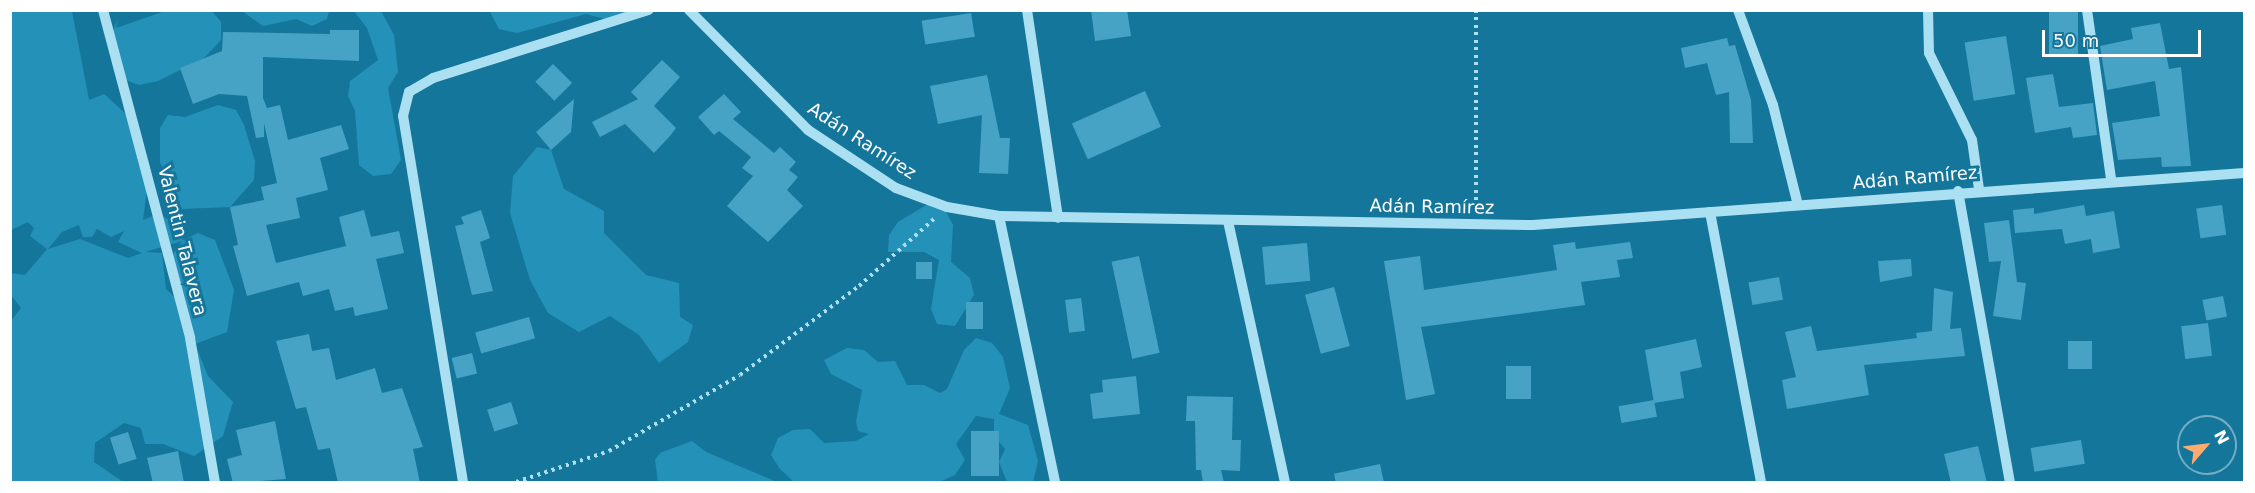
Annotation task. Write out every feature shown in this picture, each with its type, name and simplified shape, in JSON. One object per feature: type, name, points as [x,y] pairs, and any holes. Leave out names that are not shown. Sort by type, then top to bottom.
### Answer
[{"type":"street","name":"Valentin Talavera","points":[[103,10],[190,338],[215,483]]},
{"type":"street","points":[[463,483],[403,116],[410,92],[433,78],[649,10]]},
{"type":"street","name":"Adán Ramírez","points":[[688,10],[808,130],[896,188],[947,207],[999,216],[1476,224],[1710,212],[2111,179],[2244,173]]},
{"type":"street","points":[[1027,10],[1058,218]]},
{"type":"street","points":[[1738,10],[1773,105],[1798,205]]},
{"type":"street","points":[[1928,10],[1929,53],[1972,140],[1978,189]]},
{"type":"street","points":[[2087,10],[2111,179]]},
{"type":"street","points":[[1958,191],[2010,483]]},
{"type":"street","points":[[1710,212],[1761,483]]},
{"type":"street","points":[[999,216],[1055,483]]},
{"type":"street","points":[[1228,221],[1285,483]]},
{"type":"path","points":[[1476,10],[1476,224]]},
{"type":"path","points":[[516,483],[609,451],[740,375],[859,286],[947,207]]},
{"type":"shaded area","points":[[211,10],[221,22],[221,40],[204,58],[158,81],[139,85],[123,79],[111,35],[118,19],[116,28],[165,11]]},
{"type":"shaded area","points":[[489,10],[649,11],[620,23],[586,14],[517,33],[499,29]]},
{"type":"shaded area","points":[[11,11],[72,11],[89,100],[104,94],[125,113],[142,150],[148,182],[143,220],[158,214],[175,223],[183,240],[198,233],[215,240],[234,290],[227,332],[195,344],[208,376],[233,402],[223,436],[194,456],[163,444],[145,444],[141,428],[124,423],[95,443],[94,462],[123,482],[11,482],[11,321],[21,308],[11,295],[11,273],[25,275],[47,249],[30,236],[34,228],[28,222],[11,230]],"holes":[[[79,225],[83,237],[92,237],[97,229],[111,237],[124,231],[118,242],[142,253],[128,258],[80,239],[48,249],[62,232]],[[182,241],[173,254],[179,301],[166,289],[162,253],[145,252]]]},
{"type":"shaded area","points":[[242,11],[329,11],[327,19],[312,26],[296,19],[263,26]]},
{"type":"shaded area","points":[[354,11],[381,11],[394,35],[398,72],[388,88],[401,160],[391,174],[373,176],[359,165],[355,111],[348,96],[350,81],[378,60],[367,28]]},
{"type":"shaded area","points":[[218,105],[236,110],[244,125],[255,161],[254,180],[230,207],[182,209],[160,162],[160,128],[168,115],[185,117]]},
{"type":"shaded area","points":[[537,147],[551,150],[564,189],[604,211],[604,233],[646,275],[679,283],[680,317],[693,325],[688,342],[659,363],[639,335],[610,316],[579,332],[548,313],[530,280],[510,213],[513,176]]},
{"type":"shaded area","points":[[928,204],[945,210],[953,225],[951,262],[970,278],[974,295],[955,326],[937,324],[931,309],[939,260],[924,252],[888,252],[889,235],[898,222]]},
{"type":"shaded area","points":[[976,338],[992,343],[1003,357],[1010,388],[999,414],[1028,425],[1038,461],[1033,482],[1007,482],[999,462],[1005,449],[994,436],[994,419],[976,416],[956,444],[965,460],[955,475],[939,482],[794,482],[780,469],[771,455],[778,438],[793,430],[810,429],[824,443],[856,441],[869,434],[858,431],[856,422],[862,390],[831,374],[824,360],[847,348],[864,350],[878,362],[895,361],[907,385],[924,385],[940,393],[947,389],[964,350]]},
{"type":"shaded area","points":[[692,441],[706,452],[777,482],[658,482],[655,460],[660,453]]},
{"type":"building","points":[[1091,10],[1127,10],[1131,36],[1095,41]]},
{"type":"building","points":[[2049,10],[2078,10],[2078,55],[2049,55]]},
{"type":"building","points":[[971,13],[975,37],[925,45],[922,21]]},
{"type":"building","points":[[2160,23],[2169,69],[2181,67],[2191,166],[2162,167],[2161,157],[2118,160],[2112,123],[2160,116],[2155,81],[2107,90],[2100,46],[2133,39],[2131,28]]},
{"type":"building","points":[[330,30],[359,30],[359,61],[263,57],[263,98],[267,108],[280,105],[288,140],[341,125],[349,149],[320,158],[328,190],[296,198],[300,218],[266,225],[276,263],[346,246],[339,217],[364,210],[371,237],[399,231],[404,253],[376,259],[388,309],[355,316],[353,307],[335,311],[329,289],[303,296],[299,282],[247,296],[233,246],[238,245],[230,207],[264,200],[261,187],[277,183],[264,123],[264,137],[256,138],[247,96],[219,94],[193,104],[180,68],[222,51],[223,32],[330,34]]},
{"type":"building","points":[[2006,36],[2015,94],[1974,101],[1965,43]]},
{"type":"building","points":[[1727,38],[1729,46],[1735,45],[1751,100],[1753,143],[1730,143],[1729,92],[1716,95],[1707,63],[1685,68],[1681,48]]},
{"type":"building","points":[[662,60],[680,77],[654,106],[676,128],[670,136],[654,153],[625,124],[600,137],[592,122],[638,99],[631,92]]},
{"type":"building","points":[[553,64],[572,83],[554,101],[535,82]]},
{"type":"building","points":[[2053,74],[2059,107],[2093,103],[2097,135],[2073,138],[2071,127],[2035,133],[2026,78]]},
{"type":"building","points":[[987,75],[1000,138],[1010,138],[1008,174],[979,173],[982,115],[938,124],[930,86]]},
{"type":"building","points":[[1145,91],[1161,127],[1088,159],[1072,124]]},
{"type":"building","points":[[724,94],[741,112],[733,119],[774,153],[780,147],[796,162],[789,170],[798,177],[787,190],[803,206],[768,242],[727,206],[753,176],[742,168],[751,157],[719,131],[714,135],[698,117]]},
{"type":"building","points":[[574,99],[571,132],[551,150],[536,132]]},
{"type":"building","points":[[2084,205],[2086,216],[2114,211],[2120,248],[2093,253],[2091,239],[2065,244],[2062,229],[2015,233],[2013,210],[2034,208],[2034,214]]},
{"type":"building","points":[[2222,205],[2226,235],[2200,238],[2196,209]]},
{"type":"building","points":[[481,210],[490,238],[480,242],[493,291],[472,295],[455,226],[464,224],[461,217]]},
{"type":"building","points":[[2009,220],[2017,282],[2026,283],[2021,320],[1993,316],[2001,261],[1989,262],[1984,223]]},
{"type":"building","points":[[1575,242],[1576,249],[1630,242],[1633,258],[1617,260],[1620,277],[1581,282],[1585,305],[1421,327],[1435,394],[1406,400],[1384,261],[1420,256],[1424,290],[1557,270],[1553,245]]},
{"type":"building","points":[[1307,243],[1310,281],[1265,285],[1262,247]]},
{"type":"building","points":[[1139,256],[1160,353],[1132,359],[1112,262]]},
{"type":"building","points":[[1911,259],[1912,276],[1880,282],[1878,261]]},
{"type":"building","points":[[916,262],[932,262],[932,279],[916,279]]},
{"type":"building","points":[[1779,277],[1783,300],[1752,305],[1748,282]]},
{"type":"building","points":[[1334,287],[1350,346],[1321,354],[1305,295]]},
{"type":"building","points":[[1934,288],[1953,292],[1950,329],[1961,328],[1965,356],[1864,365],[1869,395],[1787,409],[1782,380],[1796,377],[1785,332],[1811,326],[1817,351],[1917,338],[1916,333],[1932,331]]},
{"type":"building","points":[[2223,296],[2227,317],[2206,321],[2202,300]]},
{"type":"building","points":[[1081,298],[1085,331],[1069,333],[1065,300]]},
{"type":"building","points":[[966,302],[983,302],[983,329],[966,329]]},
{"type":"building","points":[[529,317],[535,338],[481,354],[475,332]]},
{"type":"building","points":[[2208,323],[2212,356],[2185,359],[2181,326]]},
{"type":"building","points":[[309,334],[312,351],[329,348],[336,380],[375,368],[382,393],[402,388],[423,447],[413,449],[420,483],[338,483],[330,448],[318,450],[306,407],[296,409],[276,341]]},
{"type":"building","points":[[1696,339],[1702,367],[1680,372],[1684,398],[1654,403],[1645,350]]},
{"type":"building","points":[[2068,341],[2092,341],[2092,369],[2068,369]]},
{"type":"building","points":[[472,353],[477,373],[457,378],[452,358]]},
{"type":"building","points":[[1506,366],[1531,366],[1531,399],[1506,399]]},
{"type":"building","points":[[1136,376],[1140,414],[1093,419],[1090,394],[1103,392],[1102,380]]},
{"type":"building","points":[[1187,396],[1233,397],[1232,440],[1241,440],[1240,471],[1221,470],[1224,483],[1203,483],[1201,470],[1196,470],[1195,421],[1186,421]]},
{"type":"building","points":[[1654,400],[1657,417],[1621,423],[1619,406]]},
{"type":"building","points":[[511,402],[518,424],[494,432],[487,410]]},
{"type":"building","points":[[275,421],[286,479],[233,483],[227,459],[242,455],[236,430]]},
{"type":"building","points":[[971,431],[999,431],[999,476],[971,476]]},
{"type":"building","points":[[128,432],[137,459],[119,465],[110,438]]},
{"type":"building","points":[[2081,440],[2085,464],[2034,472],[2031,448]]},
{"type":"building","points":[[1978,446],[1987,483],[1951,483],[1944,454]]},
{"type":"building","points":[[178,451],[184,483],[153,483],[147,458]]},
{"type":"building","points":[[1380,464],[1384,482],[1336,482],[1334,474]]}]
